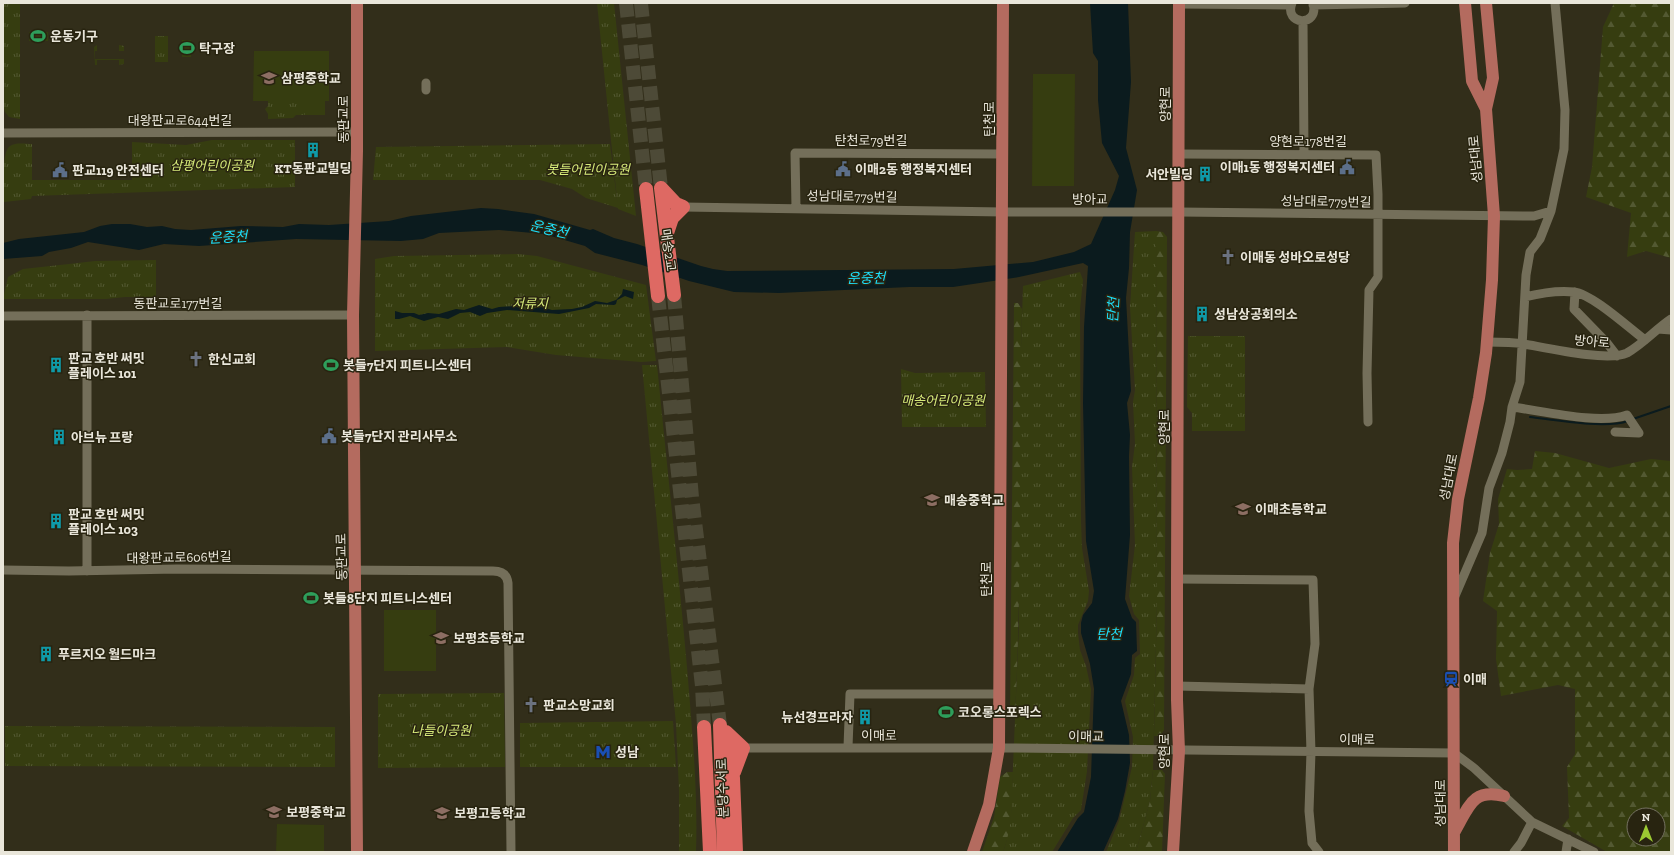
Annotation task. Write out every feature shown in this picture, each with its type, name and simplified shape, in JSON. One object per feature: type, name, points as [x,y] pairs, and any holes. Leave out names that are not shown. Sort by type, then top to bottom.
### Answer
[{"type":"highway","points":[[661,188],[676,204],[683,207],[668,215],[661,188]]},
{"type":"highway","name":"매송2교","points":[[646,189],[658,290]]},
{"type":"highway","name":"매송2교","points":[[668,215],[666,235],[674,291]]},
{"type":"highway","points":[[723,726],[743,748],[734,768],[733,778],[736,852]]},
{"type":"highway","points":[[723,726],[733,778]]},
{"type":"highway","name":"분당수서로","points":[[723,726],[724,852]]},
{"type":"highway","name":"분당수서로","points":[[704,727],[710,852]]},
{"type":"highway","points":[[704,852],[706,769]]},
{"type":"main road","name":"동판교로","points":[[357,3],[357,132],[353,315],[357,852]]},
{"type":"main road","name":"탄천로","points":[[973,852],[989,805],[999,748],[1003,3]]},
{"type":"main road","name":"성남대로","points":[[1464,3],[1472,81],[1486,109]]},
{"type":"main road","name":"성남대로","points":[[1454,852],[1453,599],[1455,520],[1487,342],[1492,280],[1494,216],[1486,109],[1493,78],[1486,3]]},
{"type":"main road","name":"양현로","points":[[1173,852],[1178,751],[1177,579],[1179,4]]},
{"type":"main road","points":[[1454,832],[1469,806],[1480,796],[1492,793],[1504,796]]},
{"type":"street","points":[[1179,4],[1291,4],[1290,9],[1292,16],[1303,21],[1313,15],[1313,4],[1405,3]]},
{"type":"street","points":[[1453,599],[1482,533],[1490,488],[1505,443],[1512,407],[1520,382],[1526,275],[1530,252],[1540,239],[1551,211],[1564,149],[1565,110],[1555,3]]},
{"type":"street","points":[[1303,21],[1304,154]]},
{"type":"street","name":"대왕판교로644번길","points":[[3,133],[357,132]]},
{"type":"street","name":"탄천로79번길","points":[[796,208],[795,152],[1003,154]]},
{"type":"street","name":"양현로178번길","points":[[1179,154],[1376,155],[1377,214]]},
{"type":"street","name":"성남대로779번길","points":[[683,207],[1022,212]]},
{"type":"street","name":"성남대로779번길","points":[[1158,212],[1534,216],[1551,211]]},
{"type":"street","name":"방아교","points":[[1022,212],[1158,212]]},
{"type":"street","points":[[1368,422],[1367,373],[1369,290],[1378,277],[1377,214]]},
{"type":"street","points":[[1525,297],[1551,291],[1575,292],[1605,309],[1645,340]]},
{"type":"street","points":[[1575,292],[1574,309],[1608,343],[1617,356]]},
{"type":"street","points":[[87,315],[87,571]]},
{"type":"street","name":"동판교로177번길","points":[[3,316],[353,315]]},
{"type":"street","name":"방아로","points":[[1487,342],[1522,344],[1582,354],[1617,356],[1626,353],[1645,340],[1671,319]]},
{"type":"street","points":[[1658,329],[1671,330]]},
{"type":"street","points":[[1512,407],[1545,411],[1566,416],[1590,418],[1620,418],[1627,415],[1639,433],[1615,432]]},
{"type":"street","name":"대왕판교로606번길","points":[[3,570],[87,571],[177,569],[492,571],[504,574],[508,577],[511,852]]},
{"type":"street","points":[[1177,579],[1313,580],[1315,644],[1311,666],[1310,689],[1311,752],[1309,811],[1312,843],[1319,852]]},
{"type":"street","points":[[1177,686],[1310,689]]},
{"type":"street","points":[[848,748],[850,694],[999,694]]},
{"type":"street","name":"이매로","points":[[743,748],[1016,748]]},
{"type":"street","name":"이매교","points":[[1016,748],[1156,751]]},
{"type":"street","name":"이매로","points":[[1156,751],[1454,754]]},
{"type":"street","points":[[1454,754],[1474,768],[1532,822],[1568,838],[1594,852]]},
{"type":"street","points":[[1514,852],[1522,842],[1532,822]]},
{"type":"street","points":[[1566,852],[1568,838]]},
{"type":"green space","points":[[3,3],[20,3],[20,119],[9,117],[4,108]]},
{"type":"green space","points":[[597,3],[614,3],[636,216],[618,209]]},
{"type":"green space","points":[[1614,3],[1671,3],[1671,258],[1646,251],[1627,257],[1631,213],[1586,197],[1592,167],[1603,27]]},
{"type":"green space","name":"운동기구","points":[[29,32],[48,32],[48,41],[29,41]]},
{"type":"green space","points":[[155,36],[168,36],[168,62],[155,62]]},
{"type":"green space","name":"탁구장","points":[[182,40],[191,40],[191,57],[182,57]]},
{"type":"green space","points":[[97,45],[95,59],[124,59],[124,64],[119,65],[119,60],[97,60],[97,65],[95,65],[94,47]]},
{"type":"green space","points":[[119,45],[124,46],[124,51],[119,51]]},
{"type":"green space","points":[[254,51],[329,51],[329,101],[325,101],[325,115],[305,115],[305,101],[253,101]]},
{"type":"green space","points":[[1033,74],[1075,74],[1074,186],[1032,186]]},
{"type":"green space","points":[[268,101],[306,101],[305,115],[296,115],[293,118],[268,119],[268,114],[265,109],[268,106]]},
{"type":"green space","name":"삼평어린이공원","points":[[212,140],[295,140],[295,187],[32,196],[31,199],[4,202],[4,163],[7,150],[12,145],[32,144],[32,180],[132,180],[132,142],[186,145]]},
{"type":"green space","name":"봇들어린이공원","points":[[610,144],[618,208],[586,198],[572,189],[540,180],[373,180],[376,147]]},
{"type":"green space","points":[[1156,231],[1157,601],[1153,770],[1150,801],[1136,852],[1106,852],[1119,821],[1132,767],[1133,737],[1125,701],[1134,675],[1135,658],[1140,654],[1139,620],[1134,614],[1129,596],[1135,545],[1132,467],[1135,444],[1133,402],[1135,390],[1130,307],[1135,232]]},
{"type":"green space","points":[[1156,231],[1163,232],[1167,237],[1164,730],[1160,736],[1154,736],[1157,601]]},
{"type":"green space","name":"저류지","points":[[518,254],[537,256],[646,285],[656,361],[641,362],[556,355],[507,347],[375,351],[375,259],[394,256]]},
{"type":"green space","points":[[156,260],[156,297],[125,297],[106,299],[3,299],[8,277],[23,269],[95,261]]},
{"type":"green space","points":[[1080,272],[1083,280],[1080,309],[1081,522],[1082,548],[1089,591],[1088,601],[1078,625],[1078,633],[1080,650],[1086,666],[1091,689],[1087,771],[1081,810],[1073,818],[1052,852],[1003,852],[1011,814],[1019,624],[1019,413],[1023,286]]},
{"type":"green space","points":[[1014,303],[1018,303],[1022,309],[1020,563],[1015,716],[1010,713]]},
{"type":"green space","points":[[1188,336],[1245,336],[1245,431],[1192,431],[1192,413],[1187,407]]},
{"type":"green space","points":[[642,365],[657,365],[691,713],[695,783],[696,852],[679,852],[679,790],[676,724]]},
{"type":"green space","name":"매송어린이공원","points":[[901,369],[915,373],[985,372],[986,427],[902,427]]},
{"type":"green space","points":[[1535,451],[1555,453],[1609,468],[1651,459],[1671,461],[1671,852],[1607,852],[1562,826],[1569,818],[1567,767],[1575,754],[1575,689],[1558,685],[1501,696],[1496,659],[1497,611],[1483,601],[1490,553],[1499,524],[1498,499],[1507,469],[1532,469]]},
{"type":"green space","points":[[384,610],[436,610],[436,671],[384,671]]},
{"type":"green space","name":"나들이공원","points":[[504,693],[505,767],[378,768],[378,694]]},
{"type":"green space","points":[[673,721],[676,767],[520,767],[520,723]]},
{"type":"green space","points":[[5,726],[335,727],[335,767],[5,766]]},
{"type":"green space","points":[[1153,770],[1162,770],[1165,774],[1162,852],[1136,852],[1150,801]]},
{"type":"green space","points":[[1007,772],[1013,772],[1009,833],[1003,852],[982,852],[994,817],[1000,777]]},
{"type":"green space","points":[[277,824],[324,825],[324,852],[276,852]]},
{"type":"water","name":"탄천","points":[[1090,3],[1128,3],[1131,82],[1126,148],[1137,190],[1130,232],[1126,298],[1131,391],[1127,403],[1130,435],[1130,535],[1125,599],[1132,618],[1136,622],[1137,651],[1132,655],[1131,674],[1121,701],[1129,735],[1130,763],[1118,819],[1103,852],[1057,852],[1078,818],[1084,812],[1091,777],[1094,689],[1090,664],[1081,633],[1083,615],[1092,603],[1094,591],[1086,541],[1083,403],[1084,327],[1088,266],[1083,263],[1019,277],[953,287],[909,287],[779,293],[734,292],[689,281],[642,265],[595,253],[585,246],[544,234],[499,230],[439,233],[423,239],[401,241],[296,239],[199,246],[164,244],[139,250],[88,242],[71,248],[49,252],[42,256],[3,259],[3,243],[19,239],[84,232],[100,226],[112,224],[130,224],[147,227],[162,226],[191,230],[241,226],[283,227],[299,224],[329,225],[389,221],[411,216],[481,208],[534,214],[590,230],[593,229],[614,238],[637,244],[701,266],[727,271],[954,269],[1033,262],[1074,252],[1091,244],[1115,190],[1119,176],[1102,143],[1098,100],[1098,61],[1093,53]]},
{"type":"water","points":[[623,289],[634,292],[633,299],[625,296],[617,300],[616,304],[614,305],[596,304],[589,308],[559,314],[507,310],[487,313],[480,316],[470,312],[460,313],[448,319],[438,317],[424,321],[410,316],[395,319],[395,311],[419,315],[428,313],[439,314],[456,309],[464,310],[479,305],[492,309],[514,306],[526,310],[541,307],[552,310],[572,309],[582,307],[595,301],[607,303],[616,300],[622,294]]},
{"type":"waterway","points":[[1633,419],[1671,406]]},
{"type":"waterway","points":[[1530,417],[1593,424],[1628,421]]},
{"type":"tunnel","points":[[626,3],[646,189]]},
{"type":"tunnel","points":[[641,3],[661,188]]},
{"type":"tunnel","points":[[674,295],[692,497],[720,725]]},
{"type":"tunnel","points":[[658,296],[702,686],[704,727]]},
{"type":"place","name":"운동기구","points":[[38,36]]},
{"type":"place","name":"탁구장","points":[[187,48]]},
{"type":"place","name":"삼평중학교","points":[[269,78]]},
{"type":"place","name":"KT동판교빌딩","points":[[313,150]]},
{"type":"place","name":"이매1동 행정복지센터","points":[[1347,167]]},
{"type":"place","name":"이매2동 행정복지센터","points":[[843,169]]},
{"type":"place","name":"판교119 안전센터","points":[[60,170]]},
{"type":"place","name":"서안빌딩","points":[[1205,174]]},
{"type":"place","name":"이매동 성바오로성당","points":[[1228,257]]},
{"type":"place","name":"성남상공회의소","points":[[1202,314]]},
{"type":"place","name":"한신교회","points":[[196,359]]},
{"type":"place","name":"판교 호반 써밋 플레이스 101","points":[[56,365]]},
{"type":"place","name":"봇들7단지 피트니스센터","points":[[331,365]]},
{"type":"place","name":"봇들7단지 관리사무소","points":[[329,436]]},
{"type":"place","name":"아브뉴 프랑","points":[[59,437]]},
{"type":"place","name":"매송중학교","points":[[932,500]]},
{"type":"place","name":"이매초등학교","points":[[1243,509]]},
{"type":"place","name":"판교 호반 써밋 플레이스 103","points":[[56,521]]},
{"type":"place","name":"봇들8단지 피트니스센터","points":[[311,598]]},
{"type":"place","name":"보평초등학교","points":[[441,638]]},
{"type":"place","name":"푸르지오 월드마크","points":[[46,654]]},
{"type":"place","name":"이매","points":[[1451,679]]},
{"type":"place","name":"판교소망교회","points":[[531,705]]},
{"type":"place","name":"코오롱스포렉스","points":[[946,712]]},
{"type":"place","name":"뉴선경프라자","points":[[865,717]]},
{"type":"place","name":"성남","points":[[603,752]]},
{"type":"place","name":"보평중학교","points":[[274,812]]},
{"type":"place","name":"보평고등학교","points":[[442,813]]},
{"type":"water label","name":"운중천","points":[[549,229]]},
{"type":"water label","name":"운중천","points":[[228,237]]},
{"type":"water label","name":"운중천","points":[[866,278]]}]
